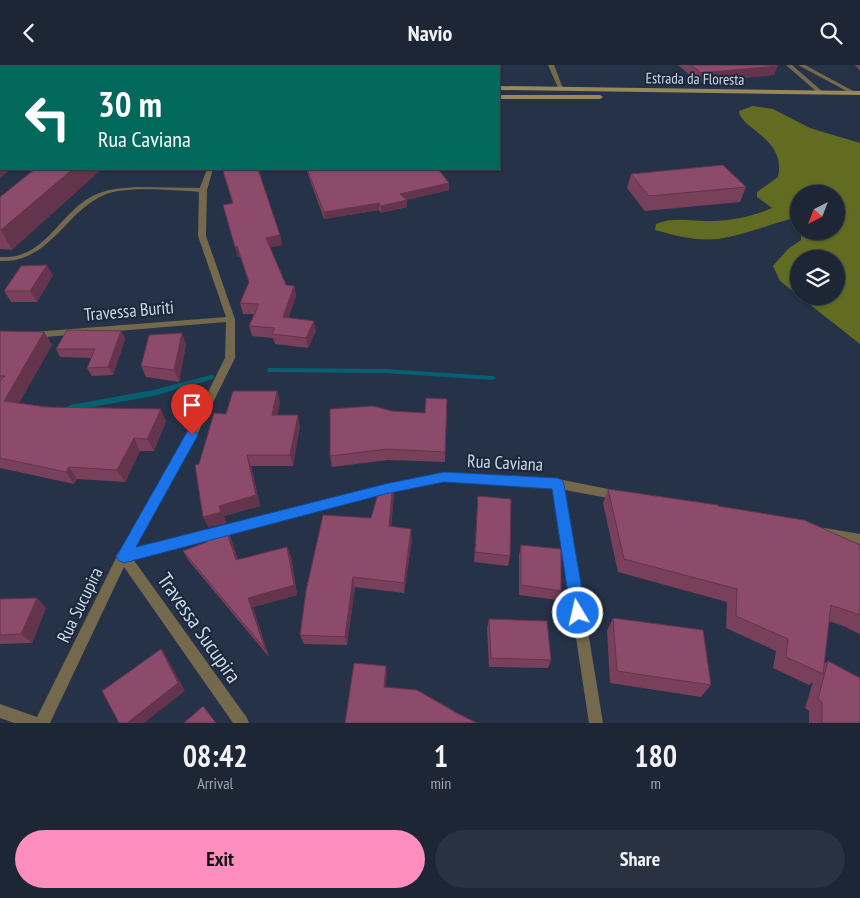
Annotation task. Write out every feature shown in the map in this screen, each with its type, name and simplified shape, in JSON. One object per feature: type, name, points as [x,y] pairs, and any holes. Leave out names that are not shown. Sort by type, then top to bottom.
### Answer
[{"type":"main road","name":"Estrada da Floresta","points":[[500,89],[857,93]]},
{"type":"main road","points":[[500,97],[610,97]]},
{"type":"main road","name":"Estrada da Floresta","points":[[659,97],[860,99]]},
{"type":"street","points":[[551,65],[562,90]]},
{"type":"street","points":[[789,65],[820,92]]},
{"type":"street","points":[[801,65],[857,93]]},
{"type":"street","name":"Rua Sucupira","points":[[42,723],[124,556],[184,450],[230,358],[231,319],[202,235],[203,190],[210,170]]},
{"type":"street","name":"Travessa Buriti","points":[[26,336],[231,319]]},
{"type":"street","name":"Rua Caviana","points":[[124,556],[385,489],[444,477],[558,484],[636,498]]},
{"type":"street","points":[[558,484],[596,723]]},
{"type":"street","points":[[811,530],[860,539]]},
{"type":"street","name":"Travessa Sucupira","points":[[124,556],[242,723]]},
{"type":"street","points":[[0,711],[35,723]]},
{"type":"lane","points":[[0,259],[22,257],[36,251],[89,200],[103,193],[118,189],[203,190]]},
{"type":"green space","points":[[753,106],[773,109],[810,128],[860,143],[860,344],[810,305],[845,305],[845,250],[790,250],[790,289],[780,281],[773,266],[788,249],[801,240],[845,240],[845,185],[790,185],[790,219],[725,238],[694,239],[655,230],[656,224],[670,220],[730,220],[772,208],[757,197],[757,192],[778,177],[779,164],[776,153],[770,144],[741,117],[739,111]]},
{"type":"building","points":[[691,65],[776,65],[778,66],[701,73]]},
{"type":"building","points":[[723,165],[746,187],[649,196],[631,174]]},
{"type":"building","points":[[34,170],[72,170],[1,230],[0,197]]},
{"type":"building","points":[[258,170],[280,235],[266,238],[286,285],[294,286],[283,317],[314,321],[306,338],[272,334],[275,328],[249,326],[259,304],[240,303],[249,282],[237,246],[235,247],[223,205],[233,203],[223,171]]},
{"type":"building","points":[[307,170],[439,170],[449,183],[400,194],[407,200],[381,206],[379,203],[324,212]]},
{"type":"building","points":[[47,265],[30,291],[4,291],[21,266]]},
{"type":"building","points":[[67,330],[121,331],[108,367],[87,368],[95,349],[56,349]]},
{"type":"building","points":[[0,331],[44,332],[4,401],[45,407],[161,409],[147,439],[134,438],[117,470],[69,467],[66,472],[0,458],[0,381],[5,376],[0,376]]},
{"type":"building","points":[[182,333],[174,370],[141,366],[149,335]]},
{"type":"building","points":[[233,391],[277,391],[272,415],[298,415],[290,455],[247,455],[256,495],[219,506],[221,512],[203,517],[195,465],[199,464],[214,413],[226,414]]},
{"type":"building","points":[[426,398],[447,399],[445,452],[388,449],[330,456],[330,409],[373,406],[392,411],[425,413]]},
{"type":"building","points":[[393,483],[389,526],[411,529],[404,583],[353,577],[345,637],[300,635],[306,591],[323,515],[371,518],[380,487]]},
{"type":"building","points":[[608,489],[804,520],[860,545],[860,615],[831,605],[823,674],[786,657],[788,639],[736,616],[737,589],[624,559]]},
{"type":"building","points":[[478,496],[511,499],[510,556],[475,552]]},
{"type":"building","points":[[225,526],[236,560],[287,547],[294,585],[248,598],[265,649],[183,551],[207,542],[205,531]]},
{"type":"building","points":[[521,545],[561,549],[561,591],[521,585]]},
{"type":"building","points":[[37,598],[21,634],[0,635],[0,599]]},
{"type":"building","points":[[613,618],[703,630],[711,685],[617,671]]},
{"type":"building","points":[[489,619],[547,621],[551,660],[491,658]]},
{"type":"building","points":[[161,649],[178,683],[127,723],[119,723],[102,691]]},
{"type":"building","points":[[828,661],[860,678],[860,723],[822,723],[822,702],[818,699]]},
{"type":"building","points":[[354,663],[386,666],[384,687],[417,690],[477,723],[345,723]]},
{"type":"building","points":[[203,706],[216,723],[184,723]]},
{"type":"waterway","points":[[270,370],[385,371],[493,378]]},
{"type":"waterway","points":[[70,408],[153,393],[211,377]]},
{"type":"route","points":[[192,435],[124,556],[385,489],[444,477],[558,484],[578,613]]}]
